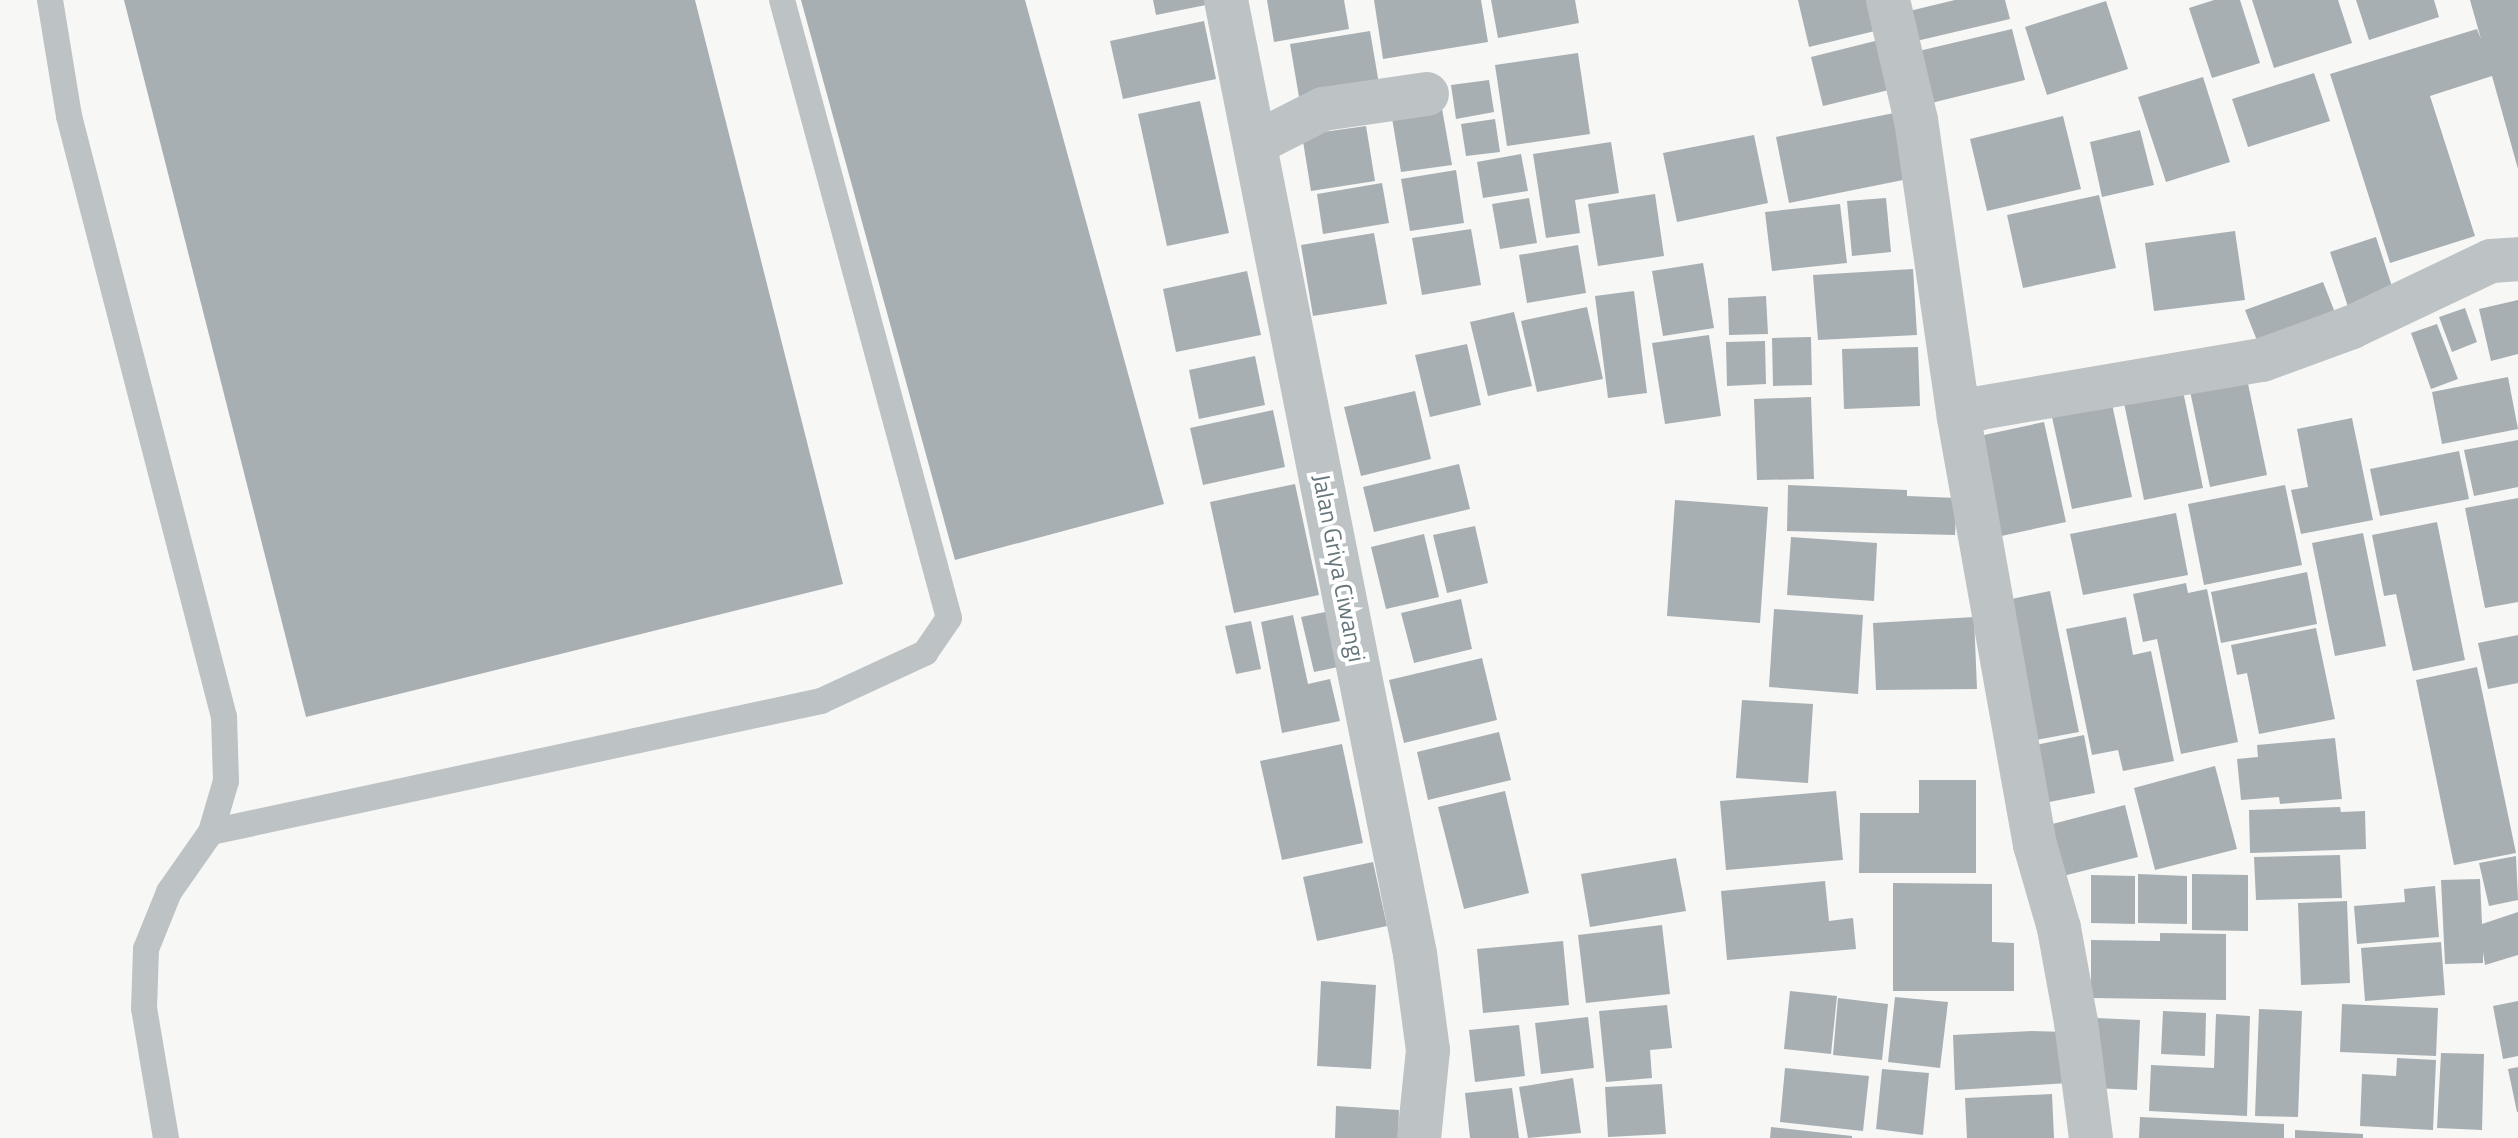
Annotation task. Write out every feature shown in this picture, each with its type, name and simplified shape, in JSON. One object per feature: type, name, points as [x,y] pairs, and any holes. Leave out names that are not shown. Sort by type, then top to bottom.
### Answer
[{"type":"street","name":"Jalan Griya Ciwangi","points":[[1226,0],[1258,142],[1415,954],[1428,1050],[1419,1138]]},
{"type":"street","points":[[1888,0],[1916,120],[1959,417],[2027,801],[2073,1006],[2091,1138]]},
{"type":"street","points":[[1258,142],[1323,109],[1427,94]]},
{"type":"street","points":[[1959,417],[1980,408],[2262,360],[2352,327],[2491,261],[2518,259]]},
{"type":"lane","points":[[50,0],[69,116],[224,717],[226,781],[211,832],[169,892],[146,949],[144,1008],[166,1138]]},
{"type":"lane","points":[[211,832],[821,701],[925,653],[949,618],[782,0]]},
{"type":"building","points":[[124,0],[695,0],[843,584],[306,717]]},
{"type":"building","points":[[801,0],[1025,0],[1164,504],[955,560]]},
{"type":"building","points":[[1153,0],[1205,0],[1206,5],[1156,15]]},
{"type":"building","points":[[1267,0],[1344,0],[1349,29],[1274,42]]},
{"type":"building","points":[[1374,0],[1481,0],[1488,42],[1383,59]]},
{"type":"building","points":[[1491,0],[1575,0],[1579,23],[1498,38]]},
{"type":"building","points":[[1798,0],[1871,0],[1879,30],[1809,47]]},
{"type":"building","points":[[1955,0],[2005,0],[2010,19],[1908,43],[1901,13]]},
{"type":"building","points":[[2214,0],[2240,0],[2260,63],[2212,78],[2189,8]]},
{"type":"building","points":[[2252,0],[2338,0],[2352,43],[2274,68]]},
{"type":"building","points":[[2356,0],[2434,0],[2439,17],[2369,40]]},
{"type":"building","points":[[2470,0],[2518,0],[2518,169],[2492,76],[2430,96],[2475,236],[2390,263],[2330,74],[2477,29],[2481,39]]},
{"type":"building","points":[[2106,1],[2128,69],[2047,95],[2025,27]]},
{"type":"building","points":[[1204,21],[1216,79],[1123,99],[1110,41]]},
{"type":"building","points":[[2012,29],[2025,80],[1919,106],[1906,54]]},
{"type":"building","points":[[1370,31],[1379,84],[1299,97],[1290,44]]},
{"type":"building","points":[[1883,39],[1897,88],[1823,106],[1811,57]]},
{"type":"building","points":[[1578,53],[1590,134],[1507,146],[1495,65]]},
{"type":"building","points":[[2314,73],[2330,121],[2248,147],[2232,99]]},
{"type":"building","points":[[2203,77],[2230,162],[2166,182],[2138,97]]},
{"type":"building","points":[[1489,80],[1494,112],[1456,119],[1451,85]]},
{"type":"building","points":[[1200,101],[1229,233],[1167,246],[1138,114]]},
{"type":"building","points":[[1441,103],[1452,165],[1401,172],[1391,112]]},
{"type":"building","points":[[1894,113],[1908,179],[1789,203],[1776,137]]},
{"type":"building","points":[[2063,116],[2081,189],[1987,211],[1970,139]]},
{"type":"building","points":[[1495,119],[1500,152],[1466,156],[1461,124]]},
{"type":"building","points":[[1366,126],[1375,181],[1311,191],[1302,135]]},
{"type":"building","points":[[2140,130],[2154,185],[2102,197],[2090,142]]},
{"type":"building","points":[[1754,135],[1768,203],[1677,222],[1663,153]]},
{"type":"building","points":[[1611,142],[1619,193],[1575,200],[1580,233],[1546,238],[1533,154]]},
{"type":"building","points":[[1521,154],[1528,191],[1483,198],[1477,162]]},
{"type":"building","points":[[1456,170],[1464,223],[1410,231],[1401,179]]},
{"type":"building","points":[[1382,183],[1389,223],[1323,234],[1317,194]]},
{"type":"building","points":[[1655,194],[1664,256],[1598,266],[1588,204]]},
{"type":"building","points":[[2099,195],[2116,268],[2023,288],[2007,215]]},
{"type":"building","points":[[1529,198],[1537,243],[1500,249],[1492,204]]},
{"type":"building","points":[[1886,198],[1891,252],[1852,256],[1847,201]]},
{"type":"building","points":[[1840,204],[1847,263],[1772,271],[1765,212]]},
{"type":"building","points":[[1471,229],[1481,285],[1422,295],[1412,238]]},
{"type":"building","points":[[2235,231],[2245,300],[2154,311],[2145,243]]},
{"type":"building","points":[[1374,233],[1387,304],[1313,316],[1301,245]]},
{"type":"building","points":[[2376,237],[2398,305],[2352,319],[2330,252]]},
{"type":"building","points":[[1578,245],[1586,293],[1527,303],[1519,255]]},
{"type":"building","points":[[1703,263],[1714,328],[1663,336],[1652,271]]},
{"type":"building","points":[[1913,269],[1917,335],[1818,340],[1813,275]]},
{"type":"building","points":[[1247,271],[1261,335],[1176,352],[1163,289]]},
{"type":"building","points":[[2323,282],[2341,328],[2263,356],[2245,310]]},
{"type":"building","points":[[1634,291],[1647,393],[1608,398],[1595,296]]},
{"type":"building","points":[[1766,296],[1768,334],[1729,335],[1728,298]]},
{"type":"building","points":[[2518,300],[2518,354],[2491,361],[2479,309]]},
{"type":"building","points":[[1587,307],[1603,379],[1537,392],[1521,321]]},
{"type":"building","points":[[2465,308],[2477,342],[2452,352],[2439,317]]},
{"type":"building","points":[[1514,312],[1532,386],[1488,396],[1470,322]]},
{"type":"building","points":[[2437,324],[2458,379],[2431,389],[2411,333]]},
{"type":"building","points":[[1709,335],[1721,416],[1665,424],[1652,343]]},
{"type":"building","points":[[1811,337],[1812,385],[1773,386],[1772,338]]},
{"type":"building","points":[[1765,341],[1766,384],[1727,386],[1726,342]]},
{"type":"building","points":[[1467,344],[1481,405],[1430,417],[1415,355]]},
{"type":"building","points":[[1918,347],[1920,406],[1844,409],[1842,349]]},
{"type":"building","points":[[1255,356],[1265,405],[1199,419],[1189,370]]},
{"type":"building","points":[[2508,377],[2518,429],[2442,444],[2432,392]]},
{"type":"building","points":[[2247,379],[2267,475],[2210,487],[2190,391]]},
{"type":"building","points":[[1415,391],[1431,459],[1361,476],[1344,407]]},
{"type":"building","points":[[2183,391],[2203,488],[2144,500],[2124,403]]},
{"type":"building","points":[[1811,397],[1814,479],[1757,480],[1754,399]]},
{"type":"building","points":[[2112,404],[2132,497],[2072,509],[2052,417]]},
{"type":"building","points":[[1273,410],[1285,467],[1203,485],[1190,428]]},
{"type":"building","points":[[2352,418],[2373,520],[2301,534],[2291,490],[2308,487],[2297,429]]},
{"type":"building","points":[[2044,422],[2066,522],[1992,538],[1970,438]]},
{"type":"building","points":[[2518,440],[2518,487],[2474,496],[2464,450]]},
{"type":"building","points":[[2459,451],[2469,499],[2380,516],[2370,469]]},
{"type":"building","points":[[1459,464],[1470,509],[1374,532],[1363,487]]},
{"type":"building","points":[[1295,484],[1319,595],[1234,613],[1210,502]]},
{"type":"building","points":[[1788,485],[1907,490],[1907,496],[1957,498],[1955,535],[1787,531]]},
{"type":"building","points":[[2285,485],[2302,565],[2204,585],[2188,504]]},
{"type":"building","points":[[2518,498],[2518,602],[2485,608],[2465,508]]},
{"type":"building","points":[[1675,500],[1768,507],[1760,623],[1667,616]]},
{"type":"building","points":[[2176,513],[2188,575],[2083,595],[2070,534]]},
{"type":"building","points":[[2437,522],[2465,660],[2413,671],[2396,594],[2384,596],[2372,535]]},
{"type":"building","points":[[1475,526],[1488,583],[1447,593],[1433,535]]},
{"type":"building","points":[[2363,533],[2386,646],[2335,656],[2312,543]]},
{"type":"building","points":[[1424,534],[1439,597],[1386,609],[1371,547]]},
{"type":"building","points":[[1791,537],[1877,543],[1874,601],[1787,595]]},
{"type":"building","points":[[2307,572],[2317,624],[2221,643],[2211,592]]},
{"type":"building","points":[[2186,583],[2188,593],[2207,589],[2238,742],[2181,754],[2157,639],[2143,642],[2133,594]]},
{"type":"building","points":[[2050,591],[2079,732],[2026,742],[1997,602]]},
{"type":"building","points":[[1461,599],[1472,649],[1414,663],[1401,613]]},
{"type":"building","points":[[1774,609],[1863,615],[1858,694],[1769,687]]},
{"type":"building","points":[[1330,611],[1343,666],[1314,672],[1301,617]]},
{"type":"building","points":[[1293,615],[1308,684],[1330,679],[1340,721],[1282,733],[1261,622]]},
{"type":"building","points":[[1974,617],[1977,689],[1876,690],[1873,623]]},
{"type":"building","points":[[2126,617],[2133,655],[2151,651],[2174,761],[2123,771],[2118,750],[2092,755],[2066,629]]},
{"type":"building","points":[[1251,621],[1261,669],[1236,674],[1225,626]]},
{"type":"building","points":[[2316,628],[2335,719],[2259,734],[2247,673],[2237,675],[2231,645]]},
{"type":"building","points":[[2518,635],[2518,683],[2488,689],[2478,643]]},
{"type":"building","points":[[1482,658],[1497,720],[1404,743],[1389,680]]},
{"type":"building","points":[[2477,667],[2516,853],[2454,865],[2416,680]]},
{"type":"building","points":[[1742,700],[1813,704],[1808,783],[1736,778]]},
{"type":"building","points":[[1499,732],[1511,780],[1428,800],[1417,752]]},
{"type":"building","points":[[2084,735],[2095,793],[2044,803],[2031,746]]},
{"type":"building","points":[[2335,738],[2342,799],[2280,804],[2279,797],[2241,800],[2237,759],[2258,757],[2257,745]]},
{"type":"building","points":[[1342,744],[1363,843],[1282,860],[1260,761]]},
{"type":"building","points":[[2215,766],[2237,849],[2155,870],[2134,788]]},
{"type":"building","points":[[1919,780],[1976,780],[1976,873],[1859,873],[1860,813],[1919,813]]},
{"type":"building","points":[[1505,791],[1529,893],[1464,909],[1438,807]]},
{"type":"building","points":[[1836,791],[1843,860],[1726,870],[1720,801]]},
{"type":"building","points":[[2125,805],[2138,857],[2055,878],[2041,827]]},
{"type":"building","points":[[2340,807],[2341,812],[2365,811],[2366,849],[2250,853],[2249,810]]},
{"type":"building","points":[[2340,855],[2342,898],[2256,900],[2254,857]]},
{"type":"building","points":[[2516,856],[2518,900],[2489,906],[2479,863]]},
{"type":"building","points":[[1676,858],[1686,911],[1590,927],[1581,874]]},
{"type":"building","points":[[1373,862],[1387,926],[1317,941],[1303,877]]},
{"type":"building","points":[[2138,874],[2187,876],[2187,924],[2138,923]]},
{"type":"building","points":[[2192,874],[2248,875],[2248,931],[2192,930]]},
{"type":"building","points":[[2091,875],[2135,876],[2135,924],[2091,923]]},
{"type":"building","points":[[2480,879],[2482,924],[2518,912],[2518,955],[2485,965],[2483,952],[2483,963],[2445,964],[2441,880]]},
{"type":"building","points":[[1825,881],[1829,921],[1853,918],[1856,949],[1727,960],[1721,891]]},
{"type":"building","points":[[1893,883],[1992,884],[1992,942],[2014,943],[2014,991],[1893,991]]},
{"type":"building","points":[[2435,886],[2439,937],[2357,944],[2354,906],[2405,902],[2404,889]]},
{"type":"building","points":[[2347,901],[2350,983],[2301,985],[2298,903]]},
{"type":"building","points":[[1662,925],[1670,994],[1586,1003],[1578,935]]},
{"type":"building","points":[[2160,933],[2226,934],[2226,1000],[2091,998],[2091,940],[2160,941]]},
{"type":"building","points":[[1563,941],[1569,1005],[1483,1013],[1477,949]]},
{"type":"building","points":[[2441,942],[2445,995],[2365,1001],[2361,948]]},
{"type":"building","points":[[1321,981],[1376,985],[1371,1069],[1317,1066]]},
{"type":"building","points":[[1790,991],[1837,996],[1831,1054],[1784,1049]]},
{"type":"building","points":[[1895,997],[1948,1002],[1940,1068],[1888,1062]]},
{"type":"building","points":[[1838,998],[1888,1004],[1882,1060],[1833,1055]]},
{"type":"building","points":[[2518,1001],[2518,1056],[2503,1059],[2493,1006]]},
{"type":"building","points":[[2342,1004],[2438,1008],[2436,1056],[2340,1052]]},
{"type":"building","points":[[1667,1005],[1672,1048],[1650,1050],[1652,1078],[1606,1082],[1599,1011]]},
{"type":"building","points":[[2259,1009],[2302,1011],[2298,1117],[2255,1116]]},
{"type":"building","points":[[2163,1011],[2206,1013],[2205,1056],[2161,1054]]},
{"type":"building","points":[[2216,1014],[2250,1016],[2247,1116],[2149,1111],[2151,1065],[2214,1068]]},
{"type":"building","points":[[1588,1017],[1594,1068],[1541,1074],[1535,1023]]},
{"type":"building","points":[[2096,1018],[2140,1020],[2137,1090],[2094,1088]]},
{"type":"building","points":[[1519,1025],[1525,1076],[1475,1082],[1469,1030]]},
{"type":"building","points":[[2068,1032],[2069,1083],[1955,1090],[1953,1035]]},
{"type":"building","points":[[2441,1053],[2484,1054],[2482,1130],[2437,1128]]},
{"type":"building","points":[[2397,1058],[2436,1060],[2433,1130],[2360,1126],[2362,1074],[2396,1076]]},
{"type":"building","points":[[2518,1067],[2518,1112],[2517,1112],[2508,1069]]},
{"type":"building","points":[[1785,1068],[1869,1076],[1863,1131],[1780,1122]]},
{"type":"building","points":[[1882,1069],[1929,1073],[1923,1135],[1876,1129]]},
{"type":"building","points":[[1573,1078],[1581,1133],[1528,1138],[1519,1087]]},
{"type":"building","points":[[1662,1084],[1666,1134],[1608,1137],[1605,1087]]},
{"type":"building","points":[[1512,1088],[1519,1138],[1470,1138],[1465,1093]]},
{"type":"building","points":[[2052,1094],[2054,1138],[1967,1138],[1965,1098]]},
{"type":"building","points":[[1336,1106],[1399,1110],[1398,1138],[1335,1138]]},
{"type":"building","points":[[2140,1117],[2284,1124],[2284,1138],[2139,1138]]},
{"type":"building","points":[[1771,1127],[1852,1136],[1852,1138],[1770,1138]]},
{"type":"building","points":[[2295,1130],[2363,1134],[2363,1138],[2295,1138]]}]
